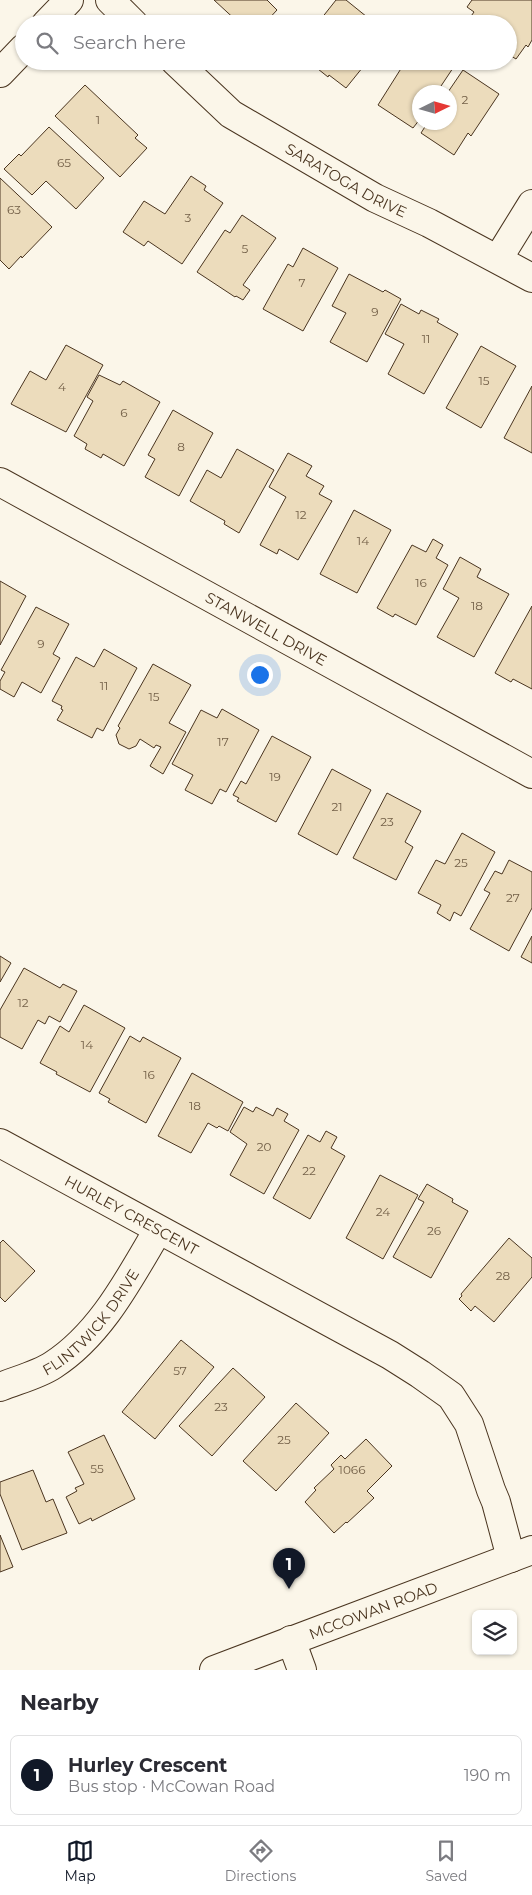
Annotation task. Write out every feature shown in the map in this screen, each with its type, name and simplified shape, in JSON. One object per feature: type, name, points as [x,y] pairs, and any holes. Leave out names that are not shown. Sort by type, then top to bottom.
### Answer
[{"type":"street","points":[[55,15],[69,0]]},
{"type":"street","points":[[110,0],[125,15]]},
{"type":"street","points":[[0,73],[15,57]]},
{"type":"street","name":"SARATOGA DRIVE","points":[[184,70],[230,114],[375,198],[429,223],[532,278]]},
{"type":"street","points":[[498,259],[532,204]]},
{"type":"street","name":"STANWELL DRIVE","points":[[0,482],[532,774]]},
{"type":"street","name":"HURLEY CRESCENT","points":[[0,1143],[390,1355],[451,1396],[469,1424],[491,1490],[522,1554]]},
{"type":"street","name":"FLINTWICK DRIVE","points":[[0,1387],[52,1366],[76,1348],[99,1324],[158,1230]]},
{"type":"street","name":"MCCOWAN ROAD","points":[[214,1670],[522,1554]]},
{"type":"street","points":[[291,1640],[302,1670]]},
{"type":"building","points":[[214,0],[267,0],[277,10],[272,15],[230,15]]},
{"type":"building","points":[[336,0],[346,0],[365,15],[324,15]]},
{"type":"building","points":[[472,0],[532,0],[532,40],[528,47],[526,45],[517,58],[517,15],[472,15],[474,12],[467,7]]},
{"type":"building","points":[[319,70],[361,70],[346,88],[329,75],[328,77]]},
{"type":"building","points":[[400,70],[452,70],[442,85],[412,85],[412,127],[378,105]]},
{"type":"building","points":[[463,70],[499,94],[471,136],[468,133],[454,155],[421,133],[423,130],[457,130],[457,85],[453,85]]},
{"type":"building","points":[[85,85],[138,135],[135,138],[147,148],[120,177],[55,116]]},
{"type":"building","points":[[49,127],[104,178],[76,209],[46,181],[32,195],[4,169],[19,154],[21,156]]},
{"type":"building","points":[[191,176],[206,186],[204,190],[223,203],[182,264],[148,241],[144,246],[123,232],[144,201],[165,214]]},
{"type":"building","points":[[0,178],[52,227],[9,269],[0,260]]},
{"type":"building","points":[[242,215],[276,238],[243,285],[250,290],[243,300],[235,297],[197,272],[225,230],[230,233]]},
{"type":"building","points":[[303,248],[338,268],[303,331],[263,309],[288,264],[293,267]]},
{"type":"building","points":[[349,274],[401,299],[367,362],[330,342],[346,313],[332,306]]},
{"type":"building","points":[[401,304],[419,314],[421,310],[439,319],[437,322],[458,334],[424,394],[388,374],[404,344],[385,334]]},
{"type":"building","points":[[66,345],[103,365],[66,432],[11,404],[30,371],[46,380]]},
{"type":"building","points":[[481,346],[516,366],[481,428],[446,408]]},
{"type":"building","points":[[99,375],[120,385],[123,381],[160,402],[124,466],[103,454],[101,458],[85,449],[87,444],[74,436],[93,401],[87,397]]},
{"type":"building","points":[[532,386],[532,453],[504,438]]},
{"type":"building","points":[[173,410],[213,433],[179,496],[145,477],[155,459],[148,455]]},
{"type":"building","points":[[237,449],[274,470],[239,533],[224,524],[225,521],[190,501],[207,470],[221,478]]},
{"type":"building","points":[[288,453],[312,466],[306,476],[324,486],[319,494],[332,501],[298,560],[279,549],[277,554],[260,545],[286,497],[269,487]]},
{"type":"building","points":[[354,510],[391,530],[357,593],[320,574]]},
{"type":"building","points":[[433,539],[443,545],[436,558],[448,565],[416,625],[395,614],[393,617],[377,608],[412,545],[426,552]]},
{"type":"building","points":[[460,557],[481,569],[477,577],[509,594],[474,657],[437,637],[459,598],[443,589]]},
{"type":"building","points":[[0,581],[26,596],[0,645]]},
{"type":"building","points":[[532,606],[532,689],[513,679],[511,682],[495,673]]},
{"type":"building","points":[[36,607],[69,624],[53,654],[60,658],[41,693],[22,682],[14,697],[0,689],[0,681],[5,672],[1,670]]},
{"type":"building","points":[[104,649],[137,668],[103,731],[97,728],[92,738],[57,720],[63,710],[61,709],[62,706],[52,701],[76,657],[94,667]]},
{"type":"building","points":[[153,664],[191,685],[169,723],[186,732],[163,774],[150,766],[161,747],[156,745],[154,748],[140,739],[136,746],[129,749],[119,744],[116,735],[120,728],[118,726]]},
{"type":"building","points":[[222,709],[259,730],[226,792],[220,789],[212,804],[185,790],[193,775],[172,764],[201,710],[217,718]]},
{"type":"building","points":[[272,736],[311,757],[276,822],[237,801],[239,798],[233,795],[241,781],[246,784]]},
{"type":"building","points":[[332,769],[371,790],[337,855],[298,834]]},
{"type":"building","points":[[387,793],[421,811],[405,842],[413,847],[396,880],[353,858]]},
{"type":"building","points":[[462,833],[495,852],[461,916],[454,912],[450,921],[437,913],[441,905],[418,893],[436,860],[445,864]]},
{"type":"building","points":[[509,860],[532,872],[532,908],[509,951],[470,929],[490,893],[484,890],[495,871],[502,874]]},
{"type":"building","points":[[532,936],[532,963],[521,957]]},
{"type":"building","points":[[0,956],[11,963],[0,982]]},
{"type":"building","points":[[24,968],[60,988],[63,984],[77,991],[60,1022],[49,1016],[45,1024],[38,1020],[22,1049],[0,1037],[0,1010]]},
{"type":"building","points":[[84,1005],[125,1028],[90,1092],[40,1063],[60,1026],[69,1032]]},
{"type":"building","points":[[130,1036],[140,1042],[143,1037],[181,1058],[146,1123],[108,1102],[110,1099],[99,1093]]},
{"type":"building","points":[[192,1073],[243,1102],[228,1131],[208,1123],[191,1153],[158,1136]]},
{"type":"building","points":[[244,1107],[253,1112],[256,1107],[273,1116],[277,1108],[288,1114],[284,1121],[299,1130],[264,1194],[230,1175],[247,1144],[230,1132]]},
{"type":"building","points":[[326,1131],[337,1137],[331,1148],[345,1156],[310,1219],[273,1198],[308,1135],[320,1142]]},
{"type":"building","points":[[380,1175],[418,1195],[383,1259],[346,1238]]},
{"type":"building","points":[[427,1184],[453,1199],[452,1202],[468,1211],[431,1278],[393,1257],[424,1202],[418,1199]]},
{"type":"building","points":[[509,1238],[532,1258],[532,1277],[494,1322],[475,1306],[471,1311],[459,1299],[462,1296],[461,1294]]},
{"type":"building","points":[[3,1240],[35,1271],[5,1302],[0,1297],[0,1243]]},
{"type":"building","points":[[181,1340],[214,1367],[155,1439],[122,1412]]},
{"type":"building","points":[[233,1368],[265,1397],[212,1456],[179,1426]]},
{"type":"building","points":[[296,1403],[329,1433],[276,1491],[243,1461]]},
{"type":"building","points":[[104,1435],[135,1499],[92,1521],[91,1518],[79,1524],[66,1497],[77,1491],[75,1488],[84,1484],[68,1452]]},
{"type":"building","points":[[366,1439],[392,1466],[367,1491],[374,1498],[334,1533],[305,1502],[316,1490],[314,1488],[334,1469],[331,1465],[341,1455],[345,1459]]},
{"type":"building","points":[[33,1470],[46,1502],[53,1499],[67,1533],[22,1550],[0,1494],[0,1482]]},
{"type":"building","points":[[0,1535],[13,1567],[0,1572]]},
{"type":"place","name":"Hurley Crescent","points":[[289,1589]]}]
